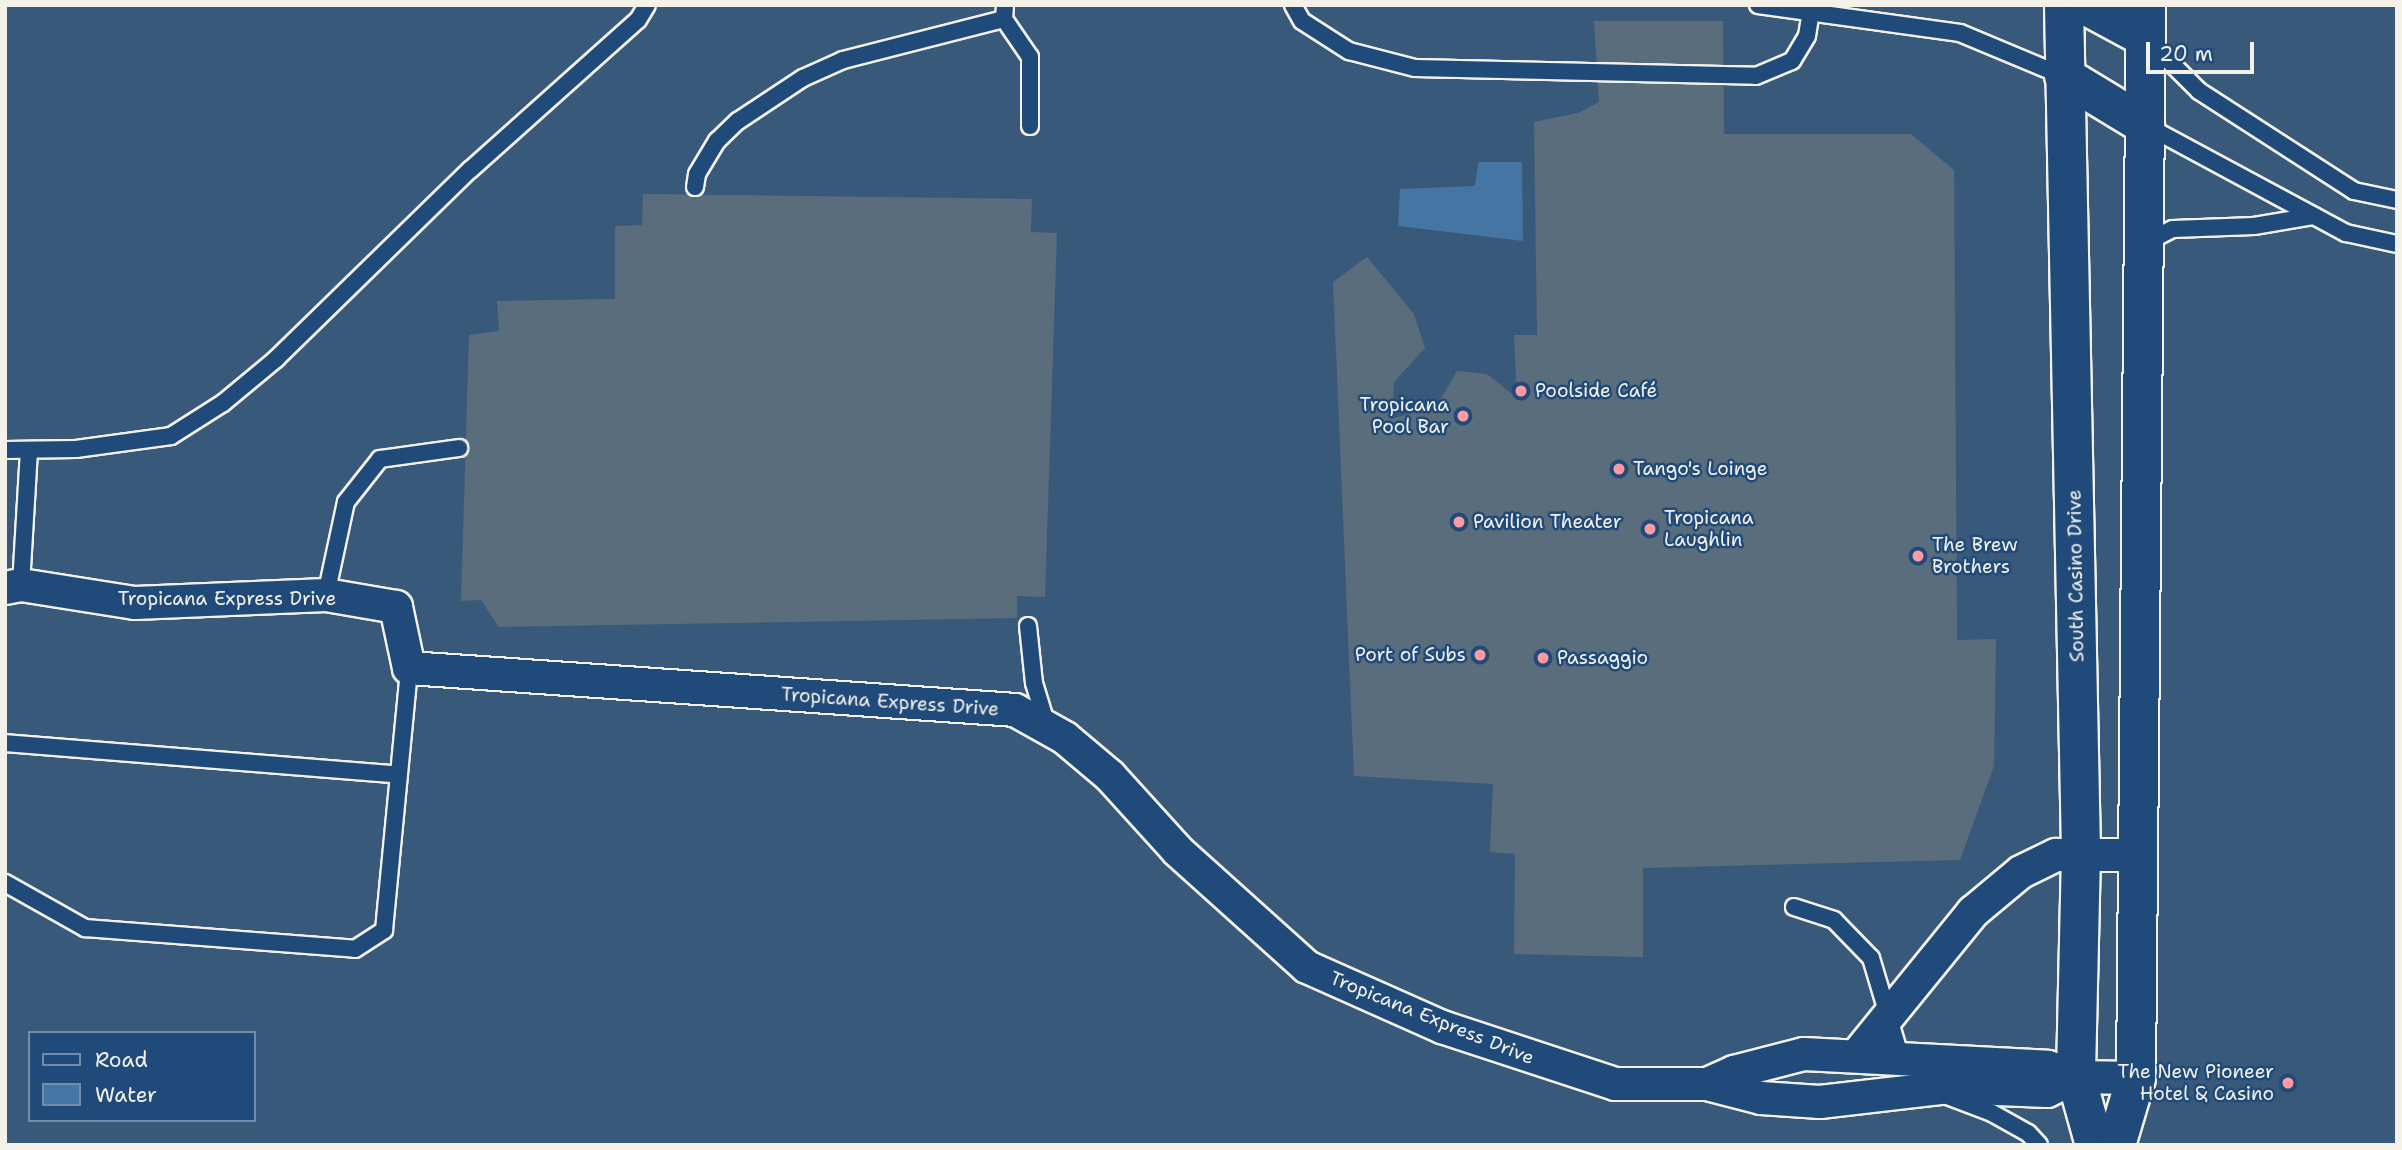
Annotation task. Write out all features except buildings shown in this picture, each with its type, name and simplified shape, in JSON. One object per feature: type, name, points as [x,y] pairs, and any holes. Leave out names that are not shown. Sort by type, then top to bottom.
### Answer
[{"type":"main road","name":"South Casino Drive","points":[[2064,5],[2081,853],[2076,1077],[2095,1145]]},
{"type":"main road","points":[[2085,5],[2146,21],[2136,1079],[2116,1145]]},
{"type":"main road","points":[[2064,76],[2145,125]]},
{"type":"street","name":"Tropicana Express Drive","points":[[13,586],[135,603],[326,595],[396,607],[409,668],[1015,710],[1065,738],[1110,776],[1178,850],[1307,967],[1442,1027],[1550,1067],[1615,1084],[1707,1084],[1761,1098],[1820,1102],[1933,1089],[2048,1091],[2076,1077]]},
{"type":"street","points":[[1856,1056],[1930,961],[1982,904],[2021,872],[2056,855],[2139,855]]},
{"type":"street","name":"Tropicana Express Drive","points":[[1707,1084],[1734,1072],[1804,1054],[2053,1068],[2076,1077],[2136,1079]]},
{"type":"lane","points":[[5,450],[29,452],[171,436],[223,403],[276,359],[470,170],[638,20],[647,5]]},
{"type":"lane","points":[[1293,5],[1303,21],[1349,51],[1415,68],[1756,76],[1792,61],[1807,36],[1812,7]]},
{"type":"lane","points":[[1758,5],[1812,7],[1960,33],[2064,76]]},
{"type":"lane","points":[[695,187],[697,174],[717,141],[738,121],[803,78],[843,60],[1005,12],[1030,57],[1030,126]]},
{"type":"lane","points":[[2146,21],[2199,91],[2354,191],[2397,200]]},
{"type":"lane","points":[[2145,125],[2346,233],[2397,244]]},
{"type":"lane","points":[[2144,243],[2173,229],[2254,226],[2314,216]]},
{"type":"lane","points":[[326,595],[346,502],[380,459],[459,448]]},
{"type":"lane","points":[[13,586],[29,452]]},
{"type":"lane","points":[[1028,626],[1034,683],[1049,731]]},
{"type":"lane","points":[[5,883],[85,928],[355,949],[384,930],[409,668]]},
{"type":"lane","points":[[5,743],[400,775]]},
{"type":"lane","points":[[1794,907],[1834,920],[1854,936],[1871,958],[1902,1061],[1900,1092]]},
{"type":"lane","points":[[1933,1089],[1992,1113],[2028,1133],[2039,1145]]},
{"type":"shaded area","points":[[5,5],[2397,5],[2397,1145],[5,1145]]},
{"type":"water","points":[[1478,162],[1522,162],[1523,241],[1398,226],[1400,189],[1475,186]]},
{"type":"place","name":"Poolside Café","points":[[1521,391]]},
{"type":"place","name":"Tropicana Pool Bar","points":[[1463,416]]},
{"type":"place","name":"Tango's Loinge","points":[[1619,469]]},
{"type":"place","name":"Pavilion Theater","points":[[1459,522]]},
{"type":"place","name":"Tropicana Laughlin","points":[[1650,529]]},
{"type":"place","name":"The Brew Brothers","points":[[1918,556]]},
{"type":"place","name":"Port of Subs","points":[[1480,655]]},
{"type":"place","name":"Passaggio","points":[[1543,658]]},
{"type":"place","name":"The New Pioneer Hotel & Casino","points":[[2288,1083]]}]
